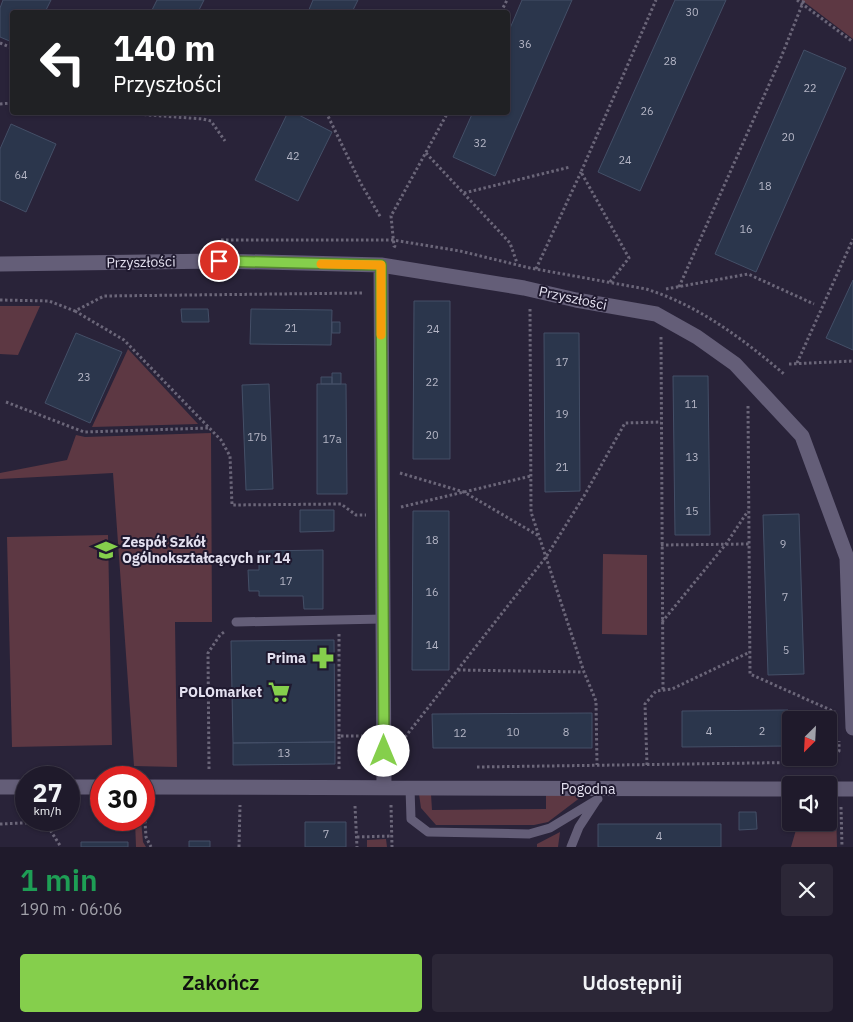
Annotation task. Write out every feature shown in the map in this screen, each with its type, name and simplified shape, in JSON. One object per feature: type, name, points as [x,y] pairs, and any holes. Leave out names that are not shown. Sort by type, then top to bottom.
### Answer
[{"type":"street","name":"Przyszłości","points":[[0,264],[219,261],[381,265],[524,288],[576,300],[656,314],[697,337],[735,364],[802,436],[847,558],[846,730]]},
{"type":"street","points":[[381,265],[388,511],[383,619],[387,788]]},
{"type":"street","points":[[0,787],[15,787]]},
{"type":"street","name":"Pogodna","points":[[155,788],[410,788],[601,794],[782,789]]},
{"type":"street","points":[[837,795],[853,790]]},
{"type":"lane","points":[[236,622],[383,619]]},
{"type":"lane","points":[[410,788],[411,819],[428,832],[529,834],[550,828],[601,794]]},
{"type":"lane","points":[[571,847],[579,827],[601,794]]},
{"type":"path","points":[[536,269],[581,172],[656,0]]},
{"type":"path","points":[[797,0],[803,2],[853,42]]},
{"type":"path","points":[[679,287],[780,60],[803,2]]},
{"type":"path","points":[[161,115],[210,121],[225,141]]},
{"type":"path","points":[[327,115],[360,182],[382,218]]},
{"type":"path","points":[[406,268],[411,253],[394,246],[391,216],[446,115]]},
{"type":"path","points":[[426,153],[510,244],[517,264]]},
{"type":"path","points":[[464,193],[570,167]]},
{"type":"path","points":[[581,172],[629,258],[610,282]]},
{"type":"path","points":[[797,363],[853,239]]},
{"type":"path","points":[[666,289],[748,274],[814,304]]},
{"type":"path","points":[[75,311],[104,296],[381,292]]},
{"type":"path","points":[[0,300],[49,301],[75,311],[124,340],[221,440],[230,456],[232,505],[341,504],[356,515],[388,511],[531,476]]},
{"type":"path","points":[[522,307],[540,311]]},
{"type":"path","points":[[530,309],[531,512],[584,672],[596,701],[597,765]]},
{"type":"path","points":[[663,690],[661,623],[661,336],[669,341]]},
{"type":"path","points":[[789,364],[853,361]]},
{"type":"path","points":[[748,398],[750,674],[834,711]]},
{"type":"path","points":[[6,402],[84,432],[210,428]]},
{"type":"path","points":[[401,742],[546,556],[584,496],[625,423],[661,422]]},
{"type":"path","points":[[393,471],[464,492],[539,536]]},
{"type":"path","points":[[661,623],[726,544],[749,510]]},
{"type":"path","points":[[661,545],[749,544]]},
{"type":"path","points":[[339,620],[339,769]]},
{"type":"path","points":[[217,769],[208,769],[208,653],[220,635],[236,622]]},
{"type":"path","points":[[646,765],[645,704],[656,691],[672,688],[750,652]]},
{"type":"path","points":[[458,670],[584,672]]},
{"type":"path","points":[[838,704],[838,711]]},
{"type":"path","points":[[838,753],[846,730]]},
{"type":"path","points":[[339,736],[374,736]]},
{"type":"path","points":[[467,767],[782,762]]},
{"type":"path","points":[[329,769],[346,769]]},
{"type":"path","points":[[240,788],[240,847]]},
{"type":"path","points":[[355,788],[357,847]]},
{"type":"path","points":[[387,788],[392,847]]},
{"type":"path","points":[[837,802],[842,807],[842,847]]},
{"type":"path","points":[[0,824],[46,822],[61,847]]},
{"type":"path","points":[[146,831],[146,837],[151,847]]},
{"type":"path","points":[[357,837],[392,836]]},
{"type":"shaded area","points":[[801,0],[853,0],[853,39],[807,4]]},
{"type":"shaded area","points":[[0,306],[40,306],[18,355],[0,354]]},
{"type":"shaded area","points":[[128,349],[198,424],[92,427]]},
{"type":"shaded area","points":[[211,433],[212,622],[175,622],[177,767],[134,766],[113,473],[0,479],[0,473],[67,460],[76,435],[85,437]]},
{"type":"shaded area","points":[[108,535],[112,745],[12,747],[7,537]]},
{"type":"shaded area","points":[[603,554],[647,555],[647,635],[602,634]]},
{"type":"shaded area","points":[[419,794],[431,794],[432,810],[546,809],[546,794],[578,794],[581,797],[548,822],[534,825],[436,825],[421,808]]},
{"type":"shaded area","points":[[135,831],[142,831],[143,842],[146,847],[136,847]]},
{"type":"shaded area","points":[[796,831],[837,831],[837,847],[791,847]]},
{"type":"shaded area","points":[[560,832],[558,847],[537,847],[537,844]]},
{"type":"shaded area","points":[[386,839],[387,847],[367,847],[367,840]]},
{"type":"building","points":[[3,0],[51,0],[46,10],[10,10],[10,41],[0,37],[0,8]]},
{"type":"building","points":[[157,0],[204,0],[199,10],[152,10]]},
{"type":"building","points":[[313,0],[358,0],[353,10],[309,10]]},
{"type":"building","points":[[522,0],[572,0],[495,176],[453,157],[472,115],[510,115],[510,28]]},
{"type":"building","points":[[675,0],[726,0],[640,191],[598,172]]},
{"type":"building","points":[[804,50],[846,68],[756,272],[715,254]]},
{"type":"building","points":[[287,115],[299,115],[332,132],[298,201],[255,180]]},
{"type":"building","points":[[11,124],[56,144],[26,212],[0,200],[0,149]]},
{"type":"building","points":[[853,280],[853,350],[826,338]]},
{"type":"building","points":[[414,301],[450,301],[450,459],[413,459]]},
{"type":"building","points":[[181,309],[208,309],[209,322],[182,322]]},
{"type":"building","points":[[251,309],[332,310],[331,345],[250,344]]},
{"type":"building","points":[[332,322],[340,322],[340,333],[332,333]]},
{"type":"building","points":[[76,333],[122,352],[90,423],[45,403]]},
{"type":"building","points":[[544,333],[579,333],[580,491],[545,492]]},
{"type":"building","points":[[332,373],[341,373],[341,384],[332,384]]},
{"type":"building","points":[[673,376],[708,376],[710,535],[675,535]]},
{"type":"building","points":[[321,377],[332,377],[332,384],[321,384]]},
{"type":"building","points":[[269,384],[273,489],[246,490],[242,385]]},
{"type":"building","points":[[317,384],[346,384],[347,494],[317,494]]},
{"type":"building","points":[[300,510],[334,510],[334,531],[300,532]]},
{"type":"building","points":[[413,511],[449,511],[449,670],[412,670]]},
{"type":"building","points":[[799,514],[804,674],[768,675],[763,515]]},
{"type":"building","points":[[323,550],[323,609],[304,609],[303,596],[259,596],[259,591],[249,591],[248,570],[259,570],[259,551]]},
{"type":"building","points":[[334,640],[335,742],[233,743],[231,641]]},
{"type":"building","points":[[788,710],[788,711],[782,711],[782,746],[682,747],[682,711]]},
{"type":"building","points":[[592,713],[592,748],[433,748],[432,714]]},
{"type":"building","points":[[335,742],[335,764],[233,765],[233,743]]},
{"type":"building","points":[[739,812],[756,812],[757,829],[739,830]]},
{"type":"building","points":[[305,822],[346,822],[346,847],[305,847]]},
{"type":"building","points":[[598,824],[721,824],[721,847],[598,847]]},
{"type":"building","points":[[189,841],[210,841],[210,847],[189,847]]},
{"type":"building","points":[[81,842],[128,842],[128,847],[81,847]]},
{"type":"slow traffic","points":[[321,264],[381,265],[381,335]]},
{"type":"place","name":"Zespół Szkół Ogólnokształcących nr 14","points":[[106,550]]},
{"type":"place","name":"Prima","points":[[323,658]]},
{"type":"place","name":"POLOmarket","points":[[279,692]]},
{"type":"route","points":[[219,261],[381,265],[384,751]]}]
